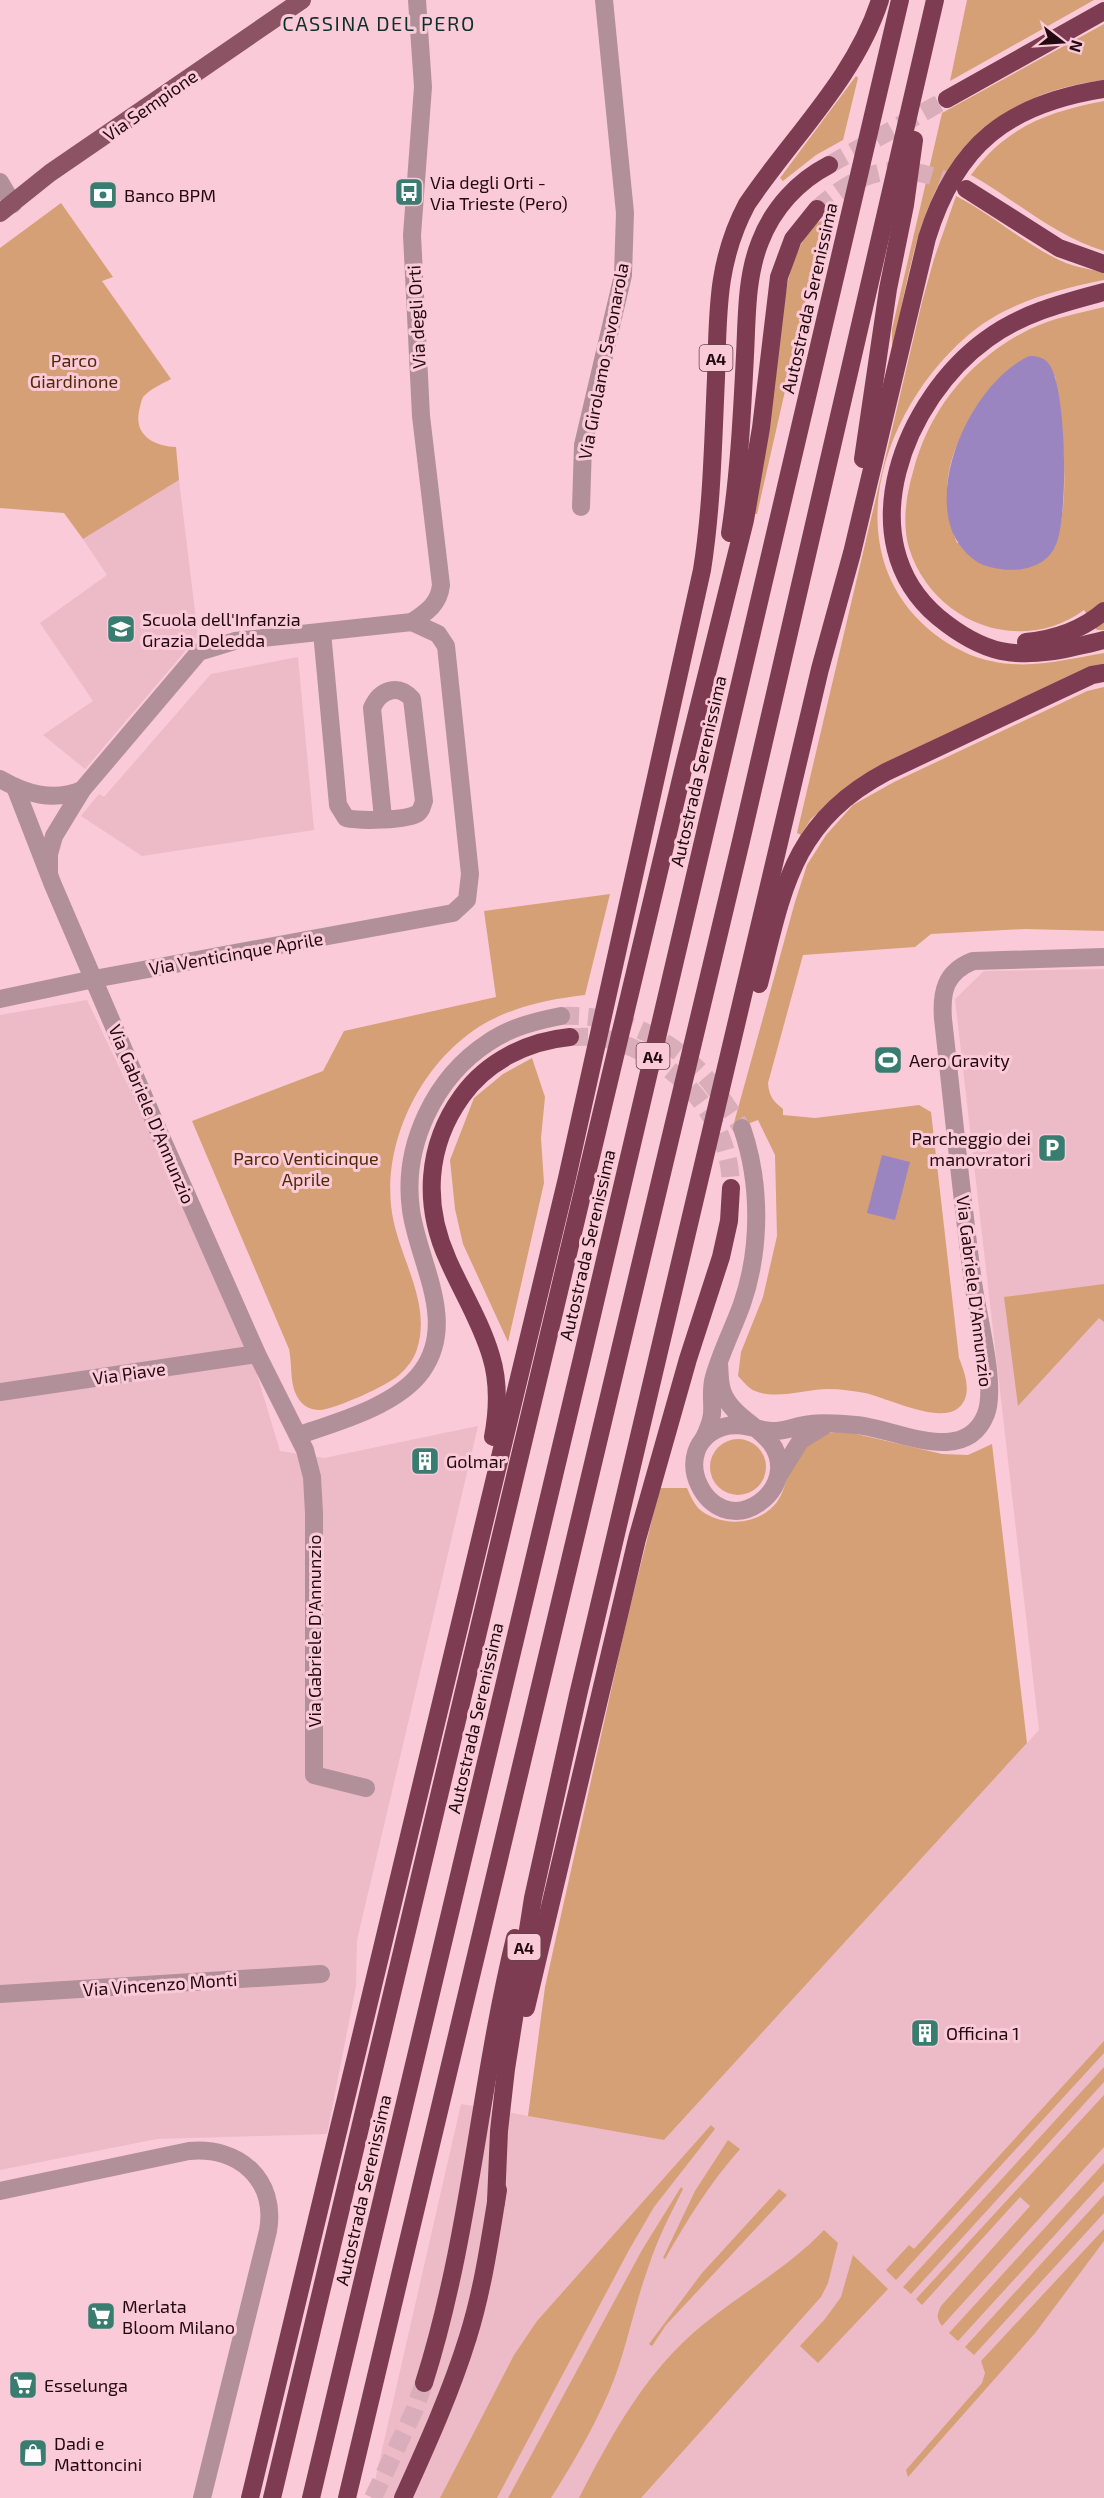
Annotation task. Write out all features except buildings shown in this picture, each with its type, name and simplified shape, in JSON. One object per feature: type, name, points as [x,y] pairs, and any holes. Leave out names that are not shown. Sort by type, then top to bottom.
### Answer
[{"type":"highway","name":"A4","points":[[458,1628],[569,1166],[700,581],[707,539],[720,290],[729,245],[747,204],[849,65],[880,0]]},
{"type":"highway","name":"Autostrada Serenissima","points":[[311,2498],[582,1358],[900,0]]},
{"type":"highway","name":"A4","points":[[347,2498],[741,841],[934,9]]},
{"type":"highway","points":[[704,1164],[820,669],[865,449],[888,289],[905,205],[934,9]]},
{"type":"highway","points":[[947,99],[1104,11]]},
{"type":"highway","points":[[820,669],[852,553],[927,238],[942,198],[963,162],[976,147],[1008,120],[1059,97],[1104,89]]},
{"type":"highway","points":[[685,762],[725,567],[733,516],[739,457],[749,287],[755,256],[769,223],[788,197],[814,173],[829,165]]},
{"type":"highway","points":[[966,189],[1059,248],[1104,264]]},
{"type":"highway","points":[[272,2498],[685,762],[745,520],[761,428],[779,277],[793,239],[817,208]]},
{"type":"highway","points":[[1096,641],[1053,651],[1003,651],[988,648],[958,632],[920,600],[903,572],[893,542],[891,521],[892,499],[903,453],[913,429],[940,384],[954,368],[1002,328],[1044,309],[1104,292]]},
{"type":"highway","points":[[958,632],[986,639],[1018,643],[1061,636],[1097,616]]},
{"type":"highway","points":[[704,1164],[750,1021],[785,887],[794,864],[819,823],[833,807],[867,782],[1092,675],[1104,673]]},
{"type":"highway","points":[[250,2498],[458,1628],[477,1508],[494,1436],[497,1391],[491,1356],[437,1231],[431,1204],[432,1164],[440,1134],[448,1117],[468,1088],[479,1077],[491,1066],[517,1051],[548,1040],[570,1036]]},
{"type":"highway","name":"A4","points":[[403,2498],[446,2397],[468,2338],[489,2248],[496,2202],[499,2131],[523,1952],[578,1695],[704,1164]]},
{"type":"highway","points":[[496,2202],[508,2128],[516,2055],[531,1986],[637,1539],[685,1370],[721,1257],[729,1221],[731,1188]]},
{"type":"highway","points":[[424,2383],[457,2258],[504,1983],[545,1812],[578,1695]]},
{"type":"main road","name":"Via Sempione","points":[[6,209],[50,174],[302,0]]},
{"type":"street","name":"Via degli Orti","points":[[412,622],[433,606],[440,593],[441,585],[421,416],[412,235],[423,80],[417,0]]},
{"type":"street","name":"Via Girolamo Savonarola","points":[[581,507],[583,444],[623,275],[625,213],[604,0]]},
{"type":"street","points":[[0,182],[6,209]]},
{"type":"street","points":[[49,873],[49,854],[54,836],[82,790],[199,652],[235,641],[412,622]]},
{"type":"street","name":"Via Venticinque Aprile","points":[[0,999],[94,979],[453,913],[467,900],[470,874],[446,646],[438,634],[412,622]]},
{"type":"street","points":[[322,632],[338,805],[346,818],[383,818],[410,818],[421,810],[424,801],[414,705],[408,694],[392,690],[382,693],[372,708],[383,818]]},
{"type":"street","name":"Via Gabriele D'Annunzio","points":[[8,783],[35,794],[52,796],[68,796],[82,790]]},
{"type":"street","name":"Via Gabriele D'Annunzio","points":[[8,783],[257,1354],[299,1435],[312,1477],[314,1514],[314,1775],[366,1788]]},
{"type":"street","name":"Via Gabriele D'Annunzio","points":[[753,1428],[776,1431],[808,1424],[861,1425],[942,1443],[960,1440],[971,1434],[981,1424],[989,1405],[988,1374],[973,1282],[943,1019],[942,1000],[945,986],[959,968],[973,962],[1104,957]]},
{"type":"street","points":[[299,1435],[381,1404],[402,1391],[422,1372],[432,1352],[438,1327],[434,1297],[410,1209],[409,1179],[421,1125],[453,1072],[474,1052],[511,1030],[561,1016]]},
{"type":"street","points":[[742,1128],[750,1150],[755,1189],[753,1250],[745,1292],[711,1391],[712,1414],[694,1464],[695,1477],[700,1489],[718,1506],[730,1510],[755,1506],[774,1489],[778,1477],[801,1440],[828,1423]]},
{"type":"street","name":"Via Piave","points":[[0,1392],[257,1354]]},
{"type":"street","points":[[719,1364],[720,1384],[727,1401],[753,1428]]},
{"type":"street","points":[[703,1441],[721,1428],[732,1425],[753,1428],[761,1432],[772,1444],[778,1460],[778,1477]]},
{"type":"street","name":"Via Vincenzo Monti","points":[[0,1994],[321,1974]]},
{"type":"street","points":[[0,2191],[205,2149],[232,2157],[246,2165],[265,2189],[269,2207],[268,2231],[202,2498]]},
{"type":"shaded area","points":[[1029,356],[1040,357],[1049,364],[1060,399],[1064,484],[1060,532],[1055,547],[1043,561],[1017,570],[999,569],[977,562],[958,543],[952,531],[947,508],[948,483],[953,457],[962,432],[975,408],[991,386],[1009,369]]},
{"type":"shaded area","name":"Scuola dell'Infanzia Grazia Deledda","points":[[179,480],[198,636],[85,769],[43,735],[93,701],[40,623],[107,575],[83,539]]},
{"type":"shaded area","points":[[298,657],[314,830],[142,856],[81,816],[99,794],[104,797],[211,674]]},
{"type":"shaded area","points":[[1104,969],[1104,2498],[371,2498],[461,2104],[664,2140],[1039,1730],[955,999],[984,971]]},
{"type":"shaded area","points":[[87,1000],[157,1146],[255,1368],[280,1451],[324,1458],[478,1426],[357,1940],[356,1986],[327,2134],[157,2139],[0,2170],[0,1015]]},
{"type":"shaded area","points":[[882,1155],[910,1162],[895,1220],[867,1213]]},
{"type":"green space","points":[[967,0],[1094,0],[950,81]]},
{"type":"green space","points":[[1104,24],[1104,80],[1046,93],[1014,109],[983,133],[958,158],[942,180],[927,211],[914,250],[892,351],[892,329],[942,113]]},
{"type":"green space","points":[[856,76],[858,78],[843,140],[816,155],[783,181],[780,178]]},
{"type":"green space","points":[[1104,101],[1104,251],[1052,227],[971,175],[984,158],[1013,133],[1029,124],[1064,110]]},
{"type":"green space","points":[[956,196],[1055,258],[1104,272],[1104,280],[1049,293],[997,315],[966,337],[939,364],[916,396],[897,431],[884,469],[878,507],[880,545],[892,581],[914,615],[930,631],[959,650],[991,661],[1019,664],[1048,663],[1104,653],[1104,665],[847,787],[811,819],[801,835],[797,833],[922,302]]},
{"type":"green space","name":"Parco Giardinone","points":[[61,203],[113,277],[102,281],[171,379],[143,397],[138,420],[143,433],[148,438],[154,442],[176,447],[179,480],[83,539],[64,513],[0,508],[0,248]]},
{"type":"green space","points":[[824,220],[757,514],[754,514],[788,281],[796,255],[806,236],[811,228]]},
{"type":"green space","points":[[1104,307],[1104,630],[1097,630],[1084,610],[1059,624],[1033,631],[1007,631],[981,624],[958,613],[937,596],[920,574],[909,548],[905,519],[907,500],[920,449],[941,407],[971,370],[989,355],[1039,325]],"holes":[[[1055,376],[1064,462],[1063,505],[1055,547],[957,543],[950,519],[947,497],[948,477],[960,437],[971,418],[998,380]]]},
{"type":"green space","points":[[1104,687],[1104,931],[1025,929],[931,934],[915,947],[803,955],[768,1083],[774,1101],[783,1109],[783,1115],[815,1118],[919,1105],[931,1112],[959,1358],[967,1385],[965,1398],[957,1409],[948,1413],[937,1413],[846,1390],[820,1389],[772,1394],[753,1390],[738,1376],[741,1352],[763,1297],[777,1236],[775,1155],[758,1120],[732,1130],[807,865],[826,835],[853,805],[894,782],[1087,691]]},
{"type":"green space","name":"Parco Venticinque Aprile","points":[[610,894],[585,995],[536,1004],[489,1021],[466,1036],[445,1056],[427,1078],[412,1103],[393,1157],[390,1185],[396,1230],[418,1298],[421,1332],[412,1360],[405,1369],[385,1385],[362,1396],[328,1409],[312,1409],[306,1406],[295,1393],[289,1349],[192,1121],[323,1071],[344,1031],[496,997],[484,911]]},
{"type":"green space","points":[[532,1058],[545,1097],[541,1138],[544,1183],[508,1342],[463,1244],[455,1209],[450,1160],[474,1098],[503,1074]]},
{"type":"green space","points":[[1104,1284],[1104,1322],[1099,1318],[1018,1406],[1004,1297]]},
{"type":"green space","points":[[835,1432],[848,1432],[942,1454],[968,1455],[992,1444],[1027,1743],[664,2140],[528,2116],[545,1987],[627,1619],[660,1488],[687,1488],[698,1508],[717,1519],[739,1522],[750,1520],[769,1510],[777,1502],[793,1459],[800,1451],[819,1437]]},
{"type":"green space","points":[[732,1439],[744,1439],[758,1447],[766,1461],[764,1478],[758,1487],[744,1495],[732,1495],[715,1483],[710,1473],[710,1461],[722,1444]]},
{"type":"green space","points":[[1104,2041],[1104,2053],[896,2280],[886,2270],[909,2245],[914,2249]]},
{"type":"green space","points":[[1104,2067],[1104,2082],[911,2294],[903,2287]]},
{"type":"green space","points":[[1104,2095],[1104,2147],[942,2326],[938,2316],[941,2306],[1030,2206],[1020,2197],[922,2305],[916,2299]]},
{"type":"green space","points":[[711,2125],[715,2129],[654,2207],[629,2250],[497,2498],[440,2498],[514,2355],[537,2321]]},
{"type":"green space","points":[[728,2140],[740,2149],[709,2188],[665,2259],[663,2258],[695,2191]]},
{"type":"green space","points":[[1104,2163],[1104,2181],[958,2341],[949,2333]]},
{"type":"green space","points":[[681,2187],[683,2189],[664,2228],[639,2295],[615,2377],[586,2439],[551,2498],[508,2498],[642,2250]]},
{"type":"green space","points":[[779,2189],[787,2195],[666,2325],[652,2346],[649,2344],[702,2273]]},
{"type":"green space","points":[[1104,2195],[1104,2213],[974,2355],[965,2347]]},
{"type":"green space","points":[[1104,2229],[1104,2241],[1036,2332],[908,2477],[906,2470],[982,2383],[985,2373],[981,2361]]},
{"type":"green space","points":[[824,2230],[838,2243],[828,2283],[821,2297],[641,2498],[579,2498],[628,2411],[642,2390],[674,2352],[692,2334],[793,2258]]},
{"type":"green space","points":[[853,2255],[888,2289],[818,2363],[800,2346],[825,2319],[841,2297]]},
{"type":"tunnel","points":[[829,165],[947,99]]},
{"type":"tunnel","points":[[817,209],[852,183],[869,175],[886,172],[904,171],[923,174],[964,188]]},
{"type":"tunnel","points":[[561,1016],[599,1018],[652,1035],[684,1056],[698,1069],[742,1128]]},
{"type":"tunnel","points":[[570,1037],[603,1038],[632,1047],[655,1059],[676,1075],[694,1093],[709,1114],[721,1137],[728,1162],[731,1188]]},
{"type":"tunnel","points":[[373,2498],[414,2411],[424,2383]]},
{"type":"place","name":"Via degli Orti - Via Trieste (Pero)","points":[[409,192]]},
{"type":"place","name":"Banco BPM","points":[[103,195]]},
{"type":"place","name":"Scuola dell'Infanzia Grazia Deledda","points":[[121,629]]},
{"type":"place","name":"Aero Gravity","points":[[888,1060]]},
{"type":"place","name":"Parcheggio dei manovratori","points":[[1052,1148]]},
{"type":"place","name":"Golmar","points":[[425,1461]]},
{"type":"place","name":"Officina 1","points":[[925,2033]]},
{"type":"place","name":"Merlata Bloom Milano","points":[[101,2316]]},
{"type":"place","name":"Esselunga","points":[[23,2385]]},
{"type":"place","name":"Dadi e Mattoncini","points":[[33,2453]]},
{"type":"district","name":"CASSINA DEL PERO","points":[[379,23]]}]
